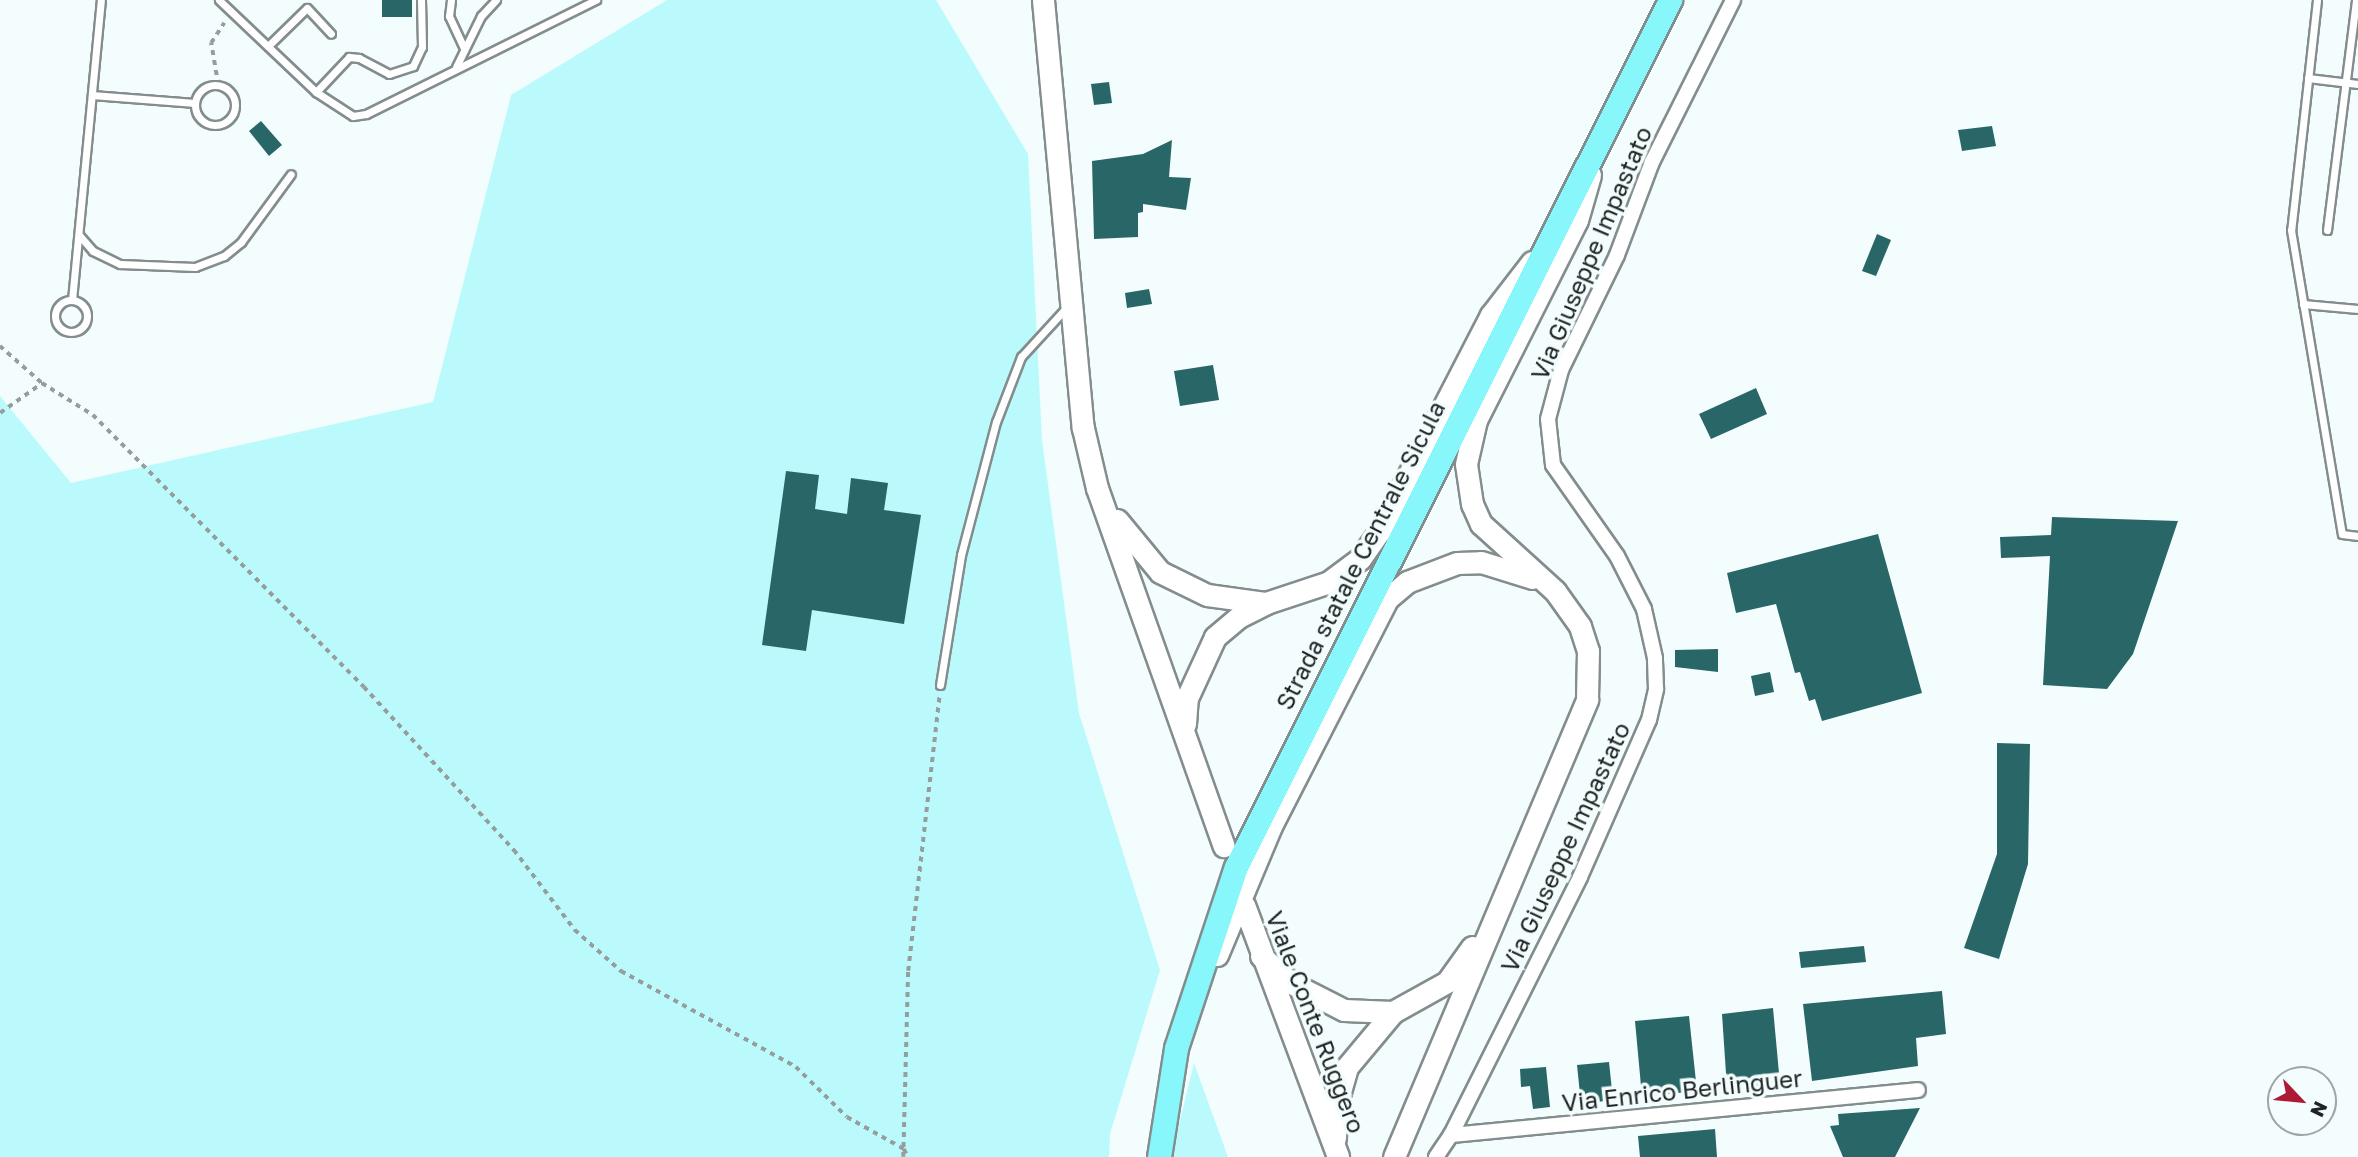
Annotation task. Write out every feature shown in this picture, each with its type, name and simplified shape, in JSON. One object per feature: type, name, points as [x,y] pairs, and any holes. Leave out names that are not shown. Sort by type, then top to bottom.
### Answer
[{"type":"main road","points":[[1043,0],[1069,304],[1083,428],[1097,488],[1224,846]]},
{"type":"main road","name":"Strada statale Centrale Sicula","points":[[1158,1157],[1176,1048],[1210,936],[1256,821],[1670,0]]},
{"type":"main road","points":[[1394,1157],[1587,699],[1588,652],[1580,626],[1544,582],[1481,524],[1472,504],[1466,464],[1476,420],[1577,220],[1600,138]]},
{"type":"main road","points":[[1185,731],[1186,698],[1215,637],[1238,617],[1266,603],[1329,582],[1360,559],[1379,532],[1491,315],[1548,241]]},
{"type":"main road","points":[[1097,488],[1133,543],[1160,572],[1207,595],[1266,603]]},
{"type":"main road","points":[[1176,1048],[1256,859],[1387,599],[1407,582],[1457,563],[1481,562],[1544,582]]},
{"type":"main road","points":[[1336,1152],[1336,1106],[1347,1067],[1393,1012],[1427,995],[1459,969],[1506,887]]},
{"type":"main road","name":"Viale Conte Ruggero","points":[[1244,905],[1336,1152]]},
{"type":"main road","points":[[1261,956],[1291,983],[1344,1010],[1393,1012]]},
{"type":"street","name":"Via Giuseppe Impastato","points":[[1436,1157],[1451,1135],[1580,877],[1649,720],[1656,689],[1655,658],[1644,609],[1617,556],[1553,465],[1548,419],[1562,370],[1617,255],[1652,162],[1733,0]]},
{"type":"street","name":"Via Enrico Berlinguer","points":[[1451,1135],[1918,1090]]},
{"type":"lane","points":[[72,300],[101,0]]},
{"type":"lane","points":[[219,0],[316,92],[353,116],[366,114],[456,67],[596,0]]},
{"type":"lane","points":[[316,92],[349,57],[359,58],[388,74],[413,66],[422,47],[421,0]]},
{"type":"lane","points":[[451,0],[449,16],[464,48]]},
{"type":"lane","points":[[456,67],[481,16],[496,0]]},
{"type":"lane","points":[[2317,0],[2291,230],[2342,534],[2358,536]]},
{"type":"lane","points":[[2327,230],[2356,0]]},
{"type":"lane","points":[[268,46],[307,8],[331,34]]},
{"type":"lane","points":[[2308,78],[2358,84]]},
{"type":"lane","points":[[218,85],[234,96],[235,110],[228,121],[216,126],[203,121],[195,103],[205,88],[218,85]]},
{"type":"lane","points":[[92,95],[195,103]]},
{"type":"lane","points":[[79,235],[93,251],[120,264],[195,267],[224,256],[241,242],[291,174]]},
{"type":"lane","points":[[72,300],[82,303],[88,317],[80,331],[70,333],[60,328],[55,318],[61,303],[72,300]]},
{"type":"lane","points":[[940,685],[961,555],[996,422],[1021,356],[1069,304]]},
{"type":"lane","points":[[2303,304],[2358,309]]},
{"type":"path","points":[[218,85],[211,43],[233,13]]},
{"type":"path","points":[[0,346],[42,383],[93,415],[364,687],[514,850],[575,930],[621,971],[796,1067],[847,1117],[904,1149]]},
{"type":"path","points":[[0,413],[42,383]]},
{"type":"path","points":[[905,1157],[908,971],[940,685]]},
{"type":"shaded area","points":[[667,0],[936,0],[1028,154],[1042,440],[1079,713],[1160,970],[1110,1134],[1109,1157],[0,1157],[0,396],[71,483],[433,402],[511,95]]},
{"type":"shaded area","points":[[1194,1063],[1228,1157],[1171,1157]]},
{"type":"building","points":[[382,0],[412,0],[412,17],[382,17]]},
{"type":"building","points":[[1109,82],[1112,103],[1094,105],[1091,84]]},
{"type":"building","points":[[261,121],[282,145],[269,156],[249,131]]},
{"type":"building","points":[[1992,126],[1996,146],[1962,151],[1958,130]]},
{"type":"building","points":[[1172,140],[1169,177],[1191,178],[1186,210],[1143,204],[1143,212],[1138,213],[1138,237],[1094,239],[1092,161],[1143,154]]},
{"type":"building","points":[[1877,234],[1891,240],[1876,276],[1862,271]]},
{"type":"building","points":[[1149,289],[1152,304],[1127,308],[1125,293]]},
{"type":"building","points":[[1213,365],[1219,400],[1180,406],[1174,371]]},
{"type":"building","points":[[1756,388],[1767,414],[1711,439],[1699,414]]},
{"type":"building","points":[[786,471],[819,475],[815,509],[847,514],[851,478],[888,483],[884,510],[921,515],[904,624],[812,610],[806,651],[762,645]]},
{"type":"building","points":[[2052,517],[2178,521],[2133,654],[2107,689],[2043,685],[2050,556],[2001,558],[2000,537],[2051,535]]},
{"type":"building","points":[[1878,534],[1922,693],[1822,721],[1815,699],[1809,701],[1800,672],[1795,673],[1776,604],[1736,613],[1727,573]]},
{"type":"building","points":[[1718,649],[1718,672],[1675,667],[1675,650]]},
{"type":"building","points":[[1770,672],[1774,692],[1755,696],[1751,676]]},
{"type":"building","points":[[1997,743],[2030,744],[2028,864],[1999,959],[1964,948],[1997,854]]},
{"type":"building","points":[[1864,946],[1866,962],[1801,968],[1799,952]]},
{"type":"building","points":[[1942,991],[1946,1034],[1916,1038],[1918,1066],[1812,1081],[1803,1004]]},
{"type":"building","points":[[1773,1008],[1780,1084],[1727,1088],[1722,1014]]},
{"type":"building","points":[[1689,1016],[1697,1091],[1642,1097],[1635,1021]]},
{"type":"building","points":[[1609,1062],[1613,1100],[1581,1104],[1577,1065]]},
{"type":"building","points":[[1546,1067],[1550,1107],[1533,1109],[1530,1086],[1521,1087],[1520,1069]]},
{"type":"building","points":[[1920,1108],[1895,1157],[1843,1157],[1830,1126],[1839,1125],[1838,1114]]},
{"type":"building","points":[[1715,1129],[1717,1157],[1640,1157],[1638,1136]]}]
